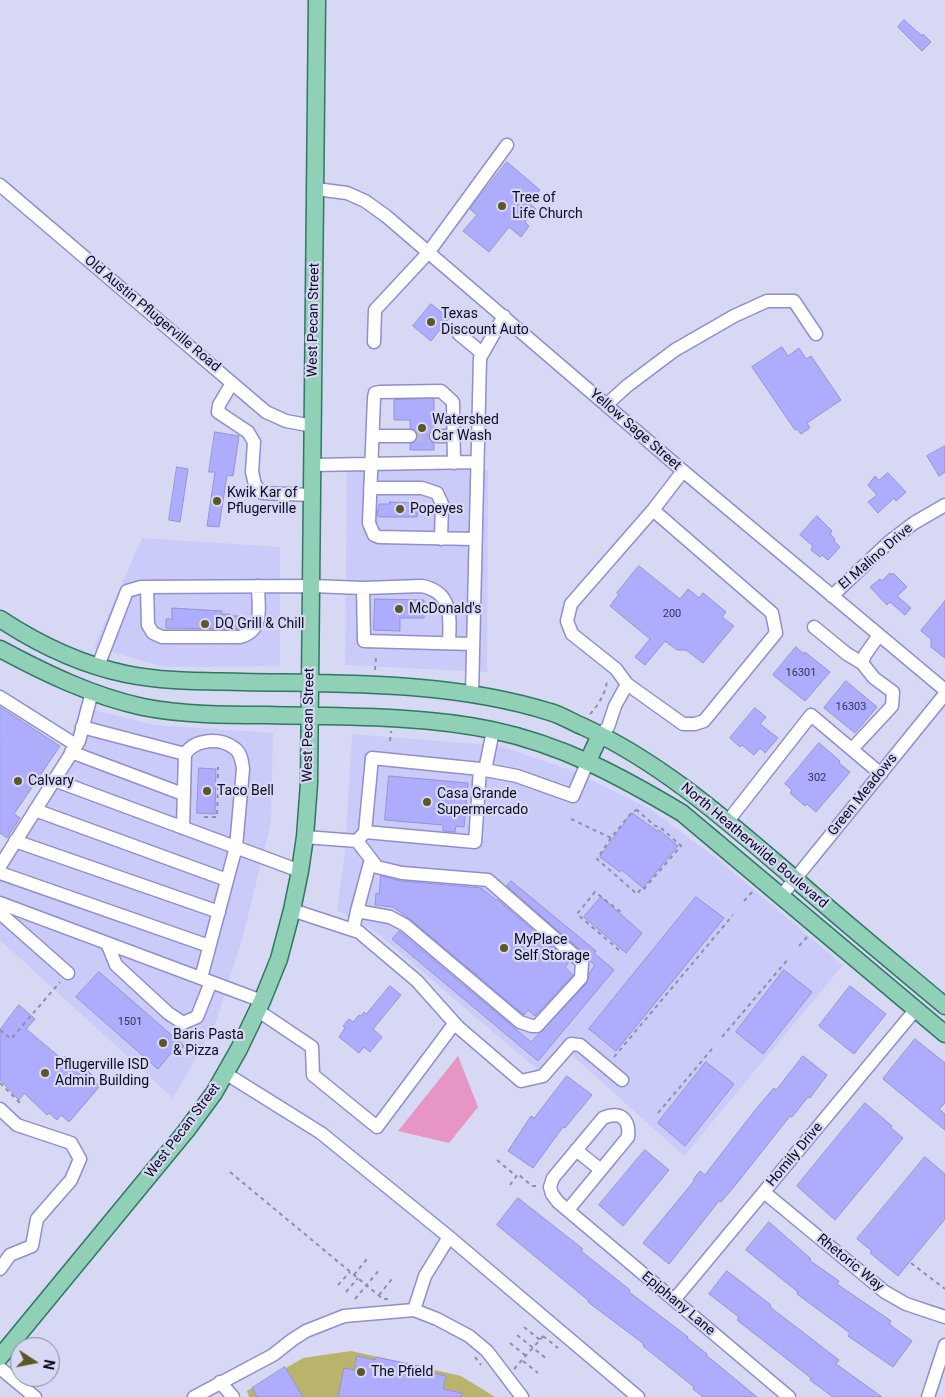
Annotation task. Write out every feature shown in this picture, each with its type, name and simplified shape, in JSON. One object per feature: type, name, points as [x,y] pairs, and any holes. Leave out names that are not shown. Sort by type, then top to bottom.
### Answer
[{"type":"main road","name":"West Pecan Street","points":[[0,1357],[186,1131],[214,1093],[260,1006],[278,959],[292,910],[305,837],[309,783],[317,0]]},
{"type":"main road","name":"North Heatherwilde Boulevard","points":[[0,619],[38,642],[98,666],[124,674],[169,680],[403,687],[472,694],[552,712],[600,735],[645,760],[689,790],[945,1006]]},
{"type":"main road","name":"North Heatherwilde Boulevard","points":[[0,649],[35,668],[92,692],[144,707],[207,714],[399,719],[454,724],[493,730],[542,743],[588,761],[682,813],[782,895],[945,1034]]},
{"type":"main road","points":[[92,692],[98,666]]},
{"type":"main road","points":[[588,761],[600,735]]},
{"type":"street","points":[[374,342],[376,310],[428,252],[507,145]]},
{"type":"street","name":"Old Austin Pflugerville Road","points":[[0,185],[266,412],[286,421],[313,426]]},
{"type":"street","name":"Yellow Sage Street","points":[[316,189],[347,193],[366,201],[386,216],[683,472],[945,690]]},
{"type":"street","points":[[606,405],[627,386],[675,350],[734,316],[767,301],[794,301],[816,334]]},
{"type":"street","points":[[472,694],[480,358],[504,316]]},
{"type":"street","points":[[459,334],[482,353]]},
{"type":"street","points":[[232,383],[219,405],[218,412],[248,432],[254,442],[252,472],[255,485],[262,493],[312,494]]},
{"type":"street","points":[[454,463],[453,402],[441,391],[376,393],[374,398],[369,523],[374,536],[475,539]]},
{"type":"street","points":[[373,436],[410,436]]},
{"type":"street","points":[[436,436],[454,436]]},
{"type":"street","points":[[313,465],[477,462]]},
{"type":"street","points":[[653,510],[772,613],[776,633],[704,721],[695,724],[683,724],[628,684],[616,669],[572,634],[567,621],[571,604],[653,510],[683,472]]},
{"type":"street","points":[[370,488],[422,488],[437,492],[442,504],[441,539]]},
{"type":"street","name":"El Malino Drive","points":[[832,596],[889,542],[945,505]]},
{"type":"street","points":[[147,587],[148,625],[153,633],[162,637],[240,637],[248,635],[255,630],[258,623],[258,586]]},
{"type":"street","points":[[98,666],[126,591],[147,587],[312,586],[363,588],[422,586],[437,592],[444,598],[450,618],[449,643]]},
{"type":"street","points":[[363,588],[364,641],[473,644]]},
{"type":"street","points":[[814,627],[846,654],[862,663],[874,678],[893,692],[892,706],[852,749]]},
{"type":"street","points":[[862,663],[865,654],[879,635]]},
{"type":"street","points":[[600,735],[608,727],[614,706],[628,684]]},
{"type":"street","points":[[0,866],[74,749],[92,692]]},
{"type":"street","name":"Green Meadows","points":[[782,895],[945,694]]},
{"type":"street","points":[[0,697],[74,749],[184,794]]},
{"type":"street","points":[[728,821],[811,715],[881,774]]},
{"type":"street","points":[[82,727],[184,754]]},
{"type":"street","points":[[305,837],[361,836],[475,842],[482,769],[493,730]]},
{"type":"street","points":[[107,943],[116,965],[168,1014],[183,1024],[197,1017],[206,980],[209,946],[236,847],[243,769],[241,758],[236,748],[223,742],[208,742],[196,744],[184,754],[183,828]]},
{"type":"street","points":[[357,911],[390,916],[404,925],[520,1022],[537,1026],[581,978],[583,971],[582,962],[488,880],[402,873],[377,867],[371,859],[361,836],[372,758],[482,769],[518,776],[573,796],[588,761]]},
{"type":"street","points":[[54,780],[300,871]]},
{"type":"street","points":[[35,810],[227,880]]},
{"type":"street","points":[[16,841],[218,912]]},
{"type":"street","points":[[353,930],[371,859]]},
{"type":"street","points":[[0,873],[209,946]]},
{"type":"street","points":[[0,903],[206,980],[260,1006],[312,1047],[313,1075],[377,1127],[454,1024]]},
{"type":"street","points":[[292,910],[360,932],[417,981],[454,1024],[521,1080],[543,1076],[571,1044],[580,1045],[622,1080]]},
{"type":"street","points":[[0,913],[68,973]]},
{"type":"street","name":"Homily Drive","points":[[674,1300],[916,1009]]},
{"type":"street","points":[[225,1074],[321,1133],[449,1237],[638,1397]]},
{"type":"street","points":[[0,1109],[17,1125],[71,1143],[80,1159],[71,1180],[37,1218],[32,1246],[10,1254],[0,1269]]},
{"type":"street","points":[[568,1210],[601,1170],[628,1137],[629,1128],[626,1120],[619,1116],[611,1115],[603,1118],[576,1150],[601,1170]]},
{"type":"street","name":"Epiphany Lane","points":[[576,1150],[553,1178],[550,1186],[552,1194],[568,1210],[789,1397]]},
{"type":"street","name":"Rhetoric Way","points":[[764,1192],[885,1292],[906,1304],[945,1317]]},
{"type":"street","points":[[414,1310],[425,1276],[449,1237]]},
{"type":"street","points":[[194,1397],[273,1355],[306,1331],[344,1316],[414,1310],[469,1336],[487,1351],[522,1397]]},
{"type":"street","points":[[928,1397],[945,1345]]},
{"type":"street","points":[[0,1368],[35,1397]]},
{"type":"street","points":[[220,1382],[233,1397]]},
{"type":"path","points":[[375,670],[376,658]]},
{"type":"path","points":[[586,718],[595,709],[606,686],[606,674]]},
{"type":"path","points":[[390,741],[392,730]]},
{"type":"path","points":[[204,817],[217,817],[220,786],[218,767]]},
{"type":"path","points":[[246,792],[274,790]]},
{"type":"path","points":[[637,810],[681,846],[643,890],[641,889],[637,894],[597,859],[632,812],[637,810],[641,801]]},
{"type":"path","points":[[571,819],[611,838]]},
{"type":"path","points":[[744,901],[756,888]]},
{"type":"path","points":[[619,950],[577,914],[594,892],[622,912]]},
{"type":"path","points":[[606,1066],[733,915]]},
{"type":"path","points":[[799,946],[807,937]]},
{"type":"path","points":[[722,1037],[788,958]]},
{"type":"path","points":[[0,1030],[11,1039],[68,973]]},
{"type":"path","points":[[658,1113],[712,1049]]},
{"type":"path","points":[[0,1083],[22,1105]]},
{"type":"path","points":[[497,1160],[516,1176],[518,1174],[532,1186],[538,1186]]},
{"type":"path","points":[[230,1172],[383,1299],[390,1299]]},
{"type":"path","points":[[510,1185],[516,1176]]},
{"type":"path","points":[[354,1275],[368,1259]]},
{"type":"path","points":[[911,1263],[945,1290]]},
{"type":"path","points":[[355,1299],[380,1269]]},
{"type":"path","points":[[338,1285],[350,1272]]},
{"type":"path","points":[[346,1292],[358,1278]]},
{"type":"path","points":[[379,1295],[392,1279]]},
{"type":"path","points":[[524,1327],[540,1340]]},
{"type":"path","points":[[512,1370],[523,1361],[548,1330]]},
{"type":"path","points":[[517,1335],[548,1360]]},
{"type":"path","points":[[544,1336],[558,1348]]},
{"type":"path","points":[[510,1343],[526,1356]]},
{"type":"path","points":[[474,1356],[484,1369]]},
{"type":"path","points":[[523,1361],[538,1373]]},
{"type":"shaded area","points":[[347,469],[488,470],[487,672],[345,665]]},
{"type":"shaded area","points":[[142,538],[280,547],[280,666],[164,667],[94,647]]},
{"type":"shaded area","points":[[81,707],[155,725],[273,733],[271,822],[243,936],[216,1022],[173,1098],[0,940],[0,861],[64,756]]},
{"type":"shaded area","points":[[352,734],[500,746],[573,771],[650,809],[716,858],[843,965],[684,1156],[563,1047],[540,1072],[376,932],[337,910],[345,852]]},
{"type":"shaded area","points":[[458,1056],[478,1107],[449,1143],[398,1131]]},
{"type":"shaded area","name":"The Pfield","points":[[351,1351],[461,1376],[495,1397],[249,1397],[247,1391],[303,1358]]},
{"type":"building","points":[[904,20],[931,42],[922,51],[898,27]]},
{"type":"building","name":"Tree of Life Church","points":[[507,162],[540,190],[529,203],[536,209],[525,222],[529,226],[521,237],[509,227],[489,252],[463,231],[477,215],[470,209]]},
{"type":"building","name":"Texas Discount Auto","points":[[431,304],[449,318],[431,341],[413,326]]},
{"type":"building","points":[[782,347],[788,356],[799,348],[806,359],[811,356],[841,400],[807,423],[810,428],[801,434],[797,429],[795,430],[752,367]]},
{"type":"building","name":"Watershed Car Wash","points":[[434,399],[434,428],[429,432],[428,436],[429,440],[434,444],[434,450],[410,450],[410,444],[417,440],[417,432],[410,428],[410,420],[394,420],[394,400]]},
{"type":"building","name":"Kwik Kar of Pflugerville","points":[[215,432],[239,436],[233,476],[227,475],[219,527],[207,526],[215,472],[209,472]]},
{"type":"building","points":[[945,446],[945,472],[939,476],[927,456]]},
{"type":"building","points":[[177,467],[188,469],[180,522],[169,520]]},
{"type":"building","points":[[888,473],[906,492],[896,501],[894,498],[878,513],[868,502],[877,495],[868,485],[875,476],[879,480]]},
{"type":"building","name":"Popeyes","points":[[390,502],[418,503],[417,517],[379,517],[377,515],[379,504],[389,504]]},
{"type":"building","points":[[817,516],[832,531],[830,534],[840,547],[828,560],[811,550],[813,546],[800,535]]},
{"type":"building","points":[[639,566],[680,599],[688,589],[699,598],[703,593],[726,612],[722,617],[734,626],[703,663],[686,650],[677,650],[665,641],[645,665],[635,657],[650,639],[610,606],[619,594],[617,593]]},
{"type":"building","points":[[890,573],[891,575],[893,573],[907,587],[897,596],[911,608],[905,615],[890,602],[887,605],[870,587],[880,579],[882,581]]},
{"type":"building","name":"McDonald's","points":[[375,599],[424,600],[424,618],[400,618],[400,631],[374,630]]},
{"type":"building","points":[[945,601],[945,658],[931,647],[931,639],[921,631]]},
{"type":"building","name":"DQ Grill & Chill","points":[[172,608],[222,611],[222,614],[230,614],[230,616],[243,616],[243,627],[238,629],[166,628],[166,619],[172,619]]},
{"type":"building","points":[[796,647],[830,672],[805,701],[773,675]]},
{"type":"building","points":[[846,681],[877,707],[855,733],[824,708]]},
{"type":"building","name":"Calvary","points":[[0,707],[60,746],[14,814],[20,818],[7,838],[0,833]]},
{"type":"building","points":[[755,708],[766,717],[760,724],[778,738],[765,753],[760,748],[754,755],[742,745],[740,747],[730,738]]},
{"type":"building","points":[[819,743],[850,772],[816,812],[807,804],[805,806],[790,793],[792,790],[785,784]]},
{"type":"building","name":"Taco Bell","points":[[199,768],[216,769],[215,814],[197,813]]},
{"type":"building","name":"Casa Grande Supermercado","points":[[389,776],[468,783],[464,827],[456,826],[455,832],[443,831],[443,825],[385,820]]},
{"type":"building","points":[[632,813],[657,831],[659,830],[678,846],[643,888],[622,870],[620,872],[600,857]]},
{"type":"building","points":[[381,876],[401,881],[481,888],[497,899],[569,962],[565,967],[573,975],[535,1016],[528,1010],[524,1015],[410,919],[393,907],[375,905],[376,893],[379,894]]},
{"type":"building","points":[[511,881],[596,951],[594,953],[614,970],[538,1061],[392,939],[399,931],[531,1042],[587,983],[590,972],[595,965],[507,886]]},
{"type":"building","points":[[601,897],[642,933],[626,953],[584,917]]},
{"type":"building","points":[[696,897],[724,918],[616,1051],[589,1029]]},
{"type":"building","points":[[784,970],[812,992],[763,1054],[736,1032]]},
{"type":"building","points":[[99,972],[184,1046],[175,1056],[171,1053],[158,1069],[76,997]]},
{"type":"building","points":[[390,986],[401,995],[373,1029],[382,1037],[370,1052],[364,1047],[359,1053],[339,1037],[345,1028],[343,1026],[349,1019],[353,1022],[359,1015],[361,1016],[364,1012],[366,1014]]},
{"type":"building","points":[[850,986],[886,1014],[854,1054],[819,1026]]},
{"type":"building","name":"Pflugerville ISD Admin Building","points":[[19,1005],[35,1019],[26,1029],[62,1059],[65,1056],[79,1068],[81,1065],[97,1079],[94,1081],[100,1086],[69,1122],[61,1115],[57,1120],[49,1113],[47,1115],[24,1093],[19,1100],[0,1080],[0,1030]]},
{"type":"building","points":[[915,1039],[945,1063],[945,1103],[939,1109],[945,1114],[945,1130],[883,1079]]},
{"type":"building","points":[[803,1056],[827,1075],[810,1098],[808,1097],[792,1117],[790,1116],[669,1264],[643,1243],[694,1181],[700,1171],[705,1175],[756,1109],[774,1088],[776,1090]]},
{"type":"building","points":[[706,1062],[734,1084],[685,1146],[658,1123]]},
{"type":"building","points":[[567,1076],[592,1095],[565,1128],[563,1127],[533,1168],[508,1151],[531,1116],[534,1118]]},
{"type":"building","points":[[865,1103],[903,1138],[835,1220],[797,1186]]},
{"type":"building","points":[[645,1150],[669,1170],[623,1226],[599,1205]]},
{"type":"building","points":[[925,1157],[945,1174],[945,1219],[898,1276],[870,1253],[872,1251],[857,1239]]},
{"type":"building","points":[[518,1198],[583,1249],[581,1251],[630,1290],[629,1292],[688,1337],[706,1355],[757,1397],[703,1397],[693,1389],[694,1387],[643,1346],[644,1344],[588,1302],[497,1225]]},
{"type":"building","points":[[769,1222],[811,1259],[809,1260],[839,1281],[837,1284],[891,1321],[889,1324],[912,1341],[893,1367],[848,1336],[850,1333],[797,1294],[798,1292],[746,1250]]},
{"type":"building","points":[[727,1271],[839,1360],[836,1364],[882,1397],[833,1397],[810,1380],[811,1378],[737,1320],[739,1317],[709,1294]]},
{"type":"building","points":[[357,1356],[375,1360],[376,1357],[428,1368],[428,1372],[446,1376],[443,1389],[462,1393],[461,1397],[338,1397],[344,1368],[354,1370]]},
{"type":"building","points":[[285,1367],[303,1397],[257,1397],[252,1388]]},
{"type":"tunnel","points":[[410,436],[436,436]]},
{"type":"place","name":"Tree of Life Church","points":[[502,206]]},
{"type":"place","name":"Texas Discount Auto","points":[[431,322]]},
{"type":"place","name":"Watershed Car Wash","points":[[422,428]]},
{"type":"place","name":"Kwik Kar of Pflugerville","points":[[217,501]]},
{"type":"place","name":"Popeyes","points":[[400,509]]},
{"type":"place","name":"McDonald's","points":[[399,609]]},
{"type":"place","name":"DQ Grill & Chill","points":[[205,624]]},
{"type":"place","name":"Calvary","points":[[18,781]]},
{"type":"place","name":"Taco Bell","points":[[207,791]]},
{"type":"place","name":"Casa Grande Supermercado","points":[[427,802]]},
{"type":"place","name":"MyPlace Self Storage","points":[[504,948]]},
{"type":"place","name":"Baris Pasta & Pizza","points":[[163,1043]]},
{"type":"place","name":"Pflugerville ISD Admin Building","points":[[45,1073]]},
{"type":"place","name":"The Pfield","points":[[361,1372]]}]
